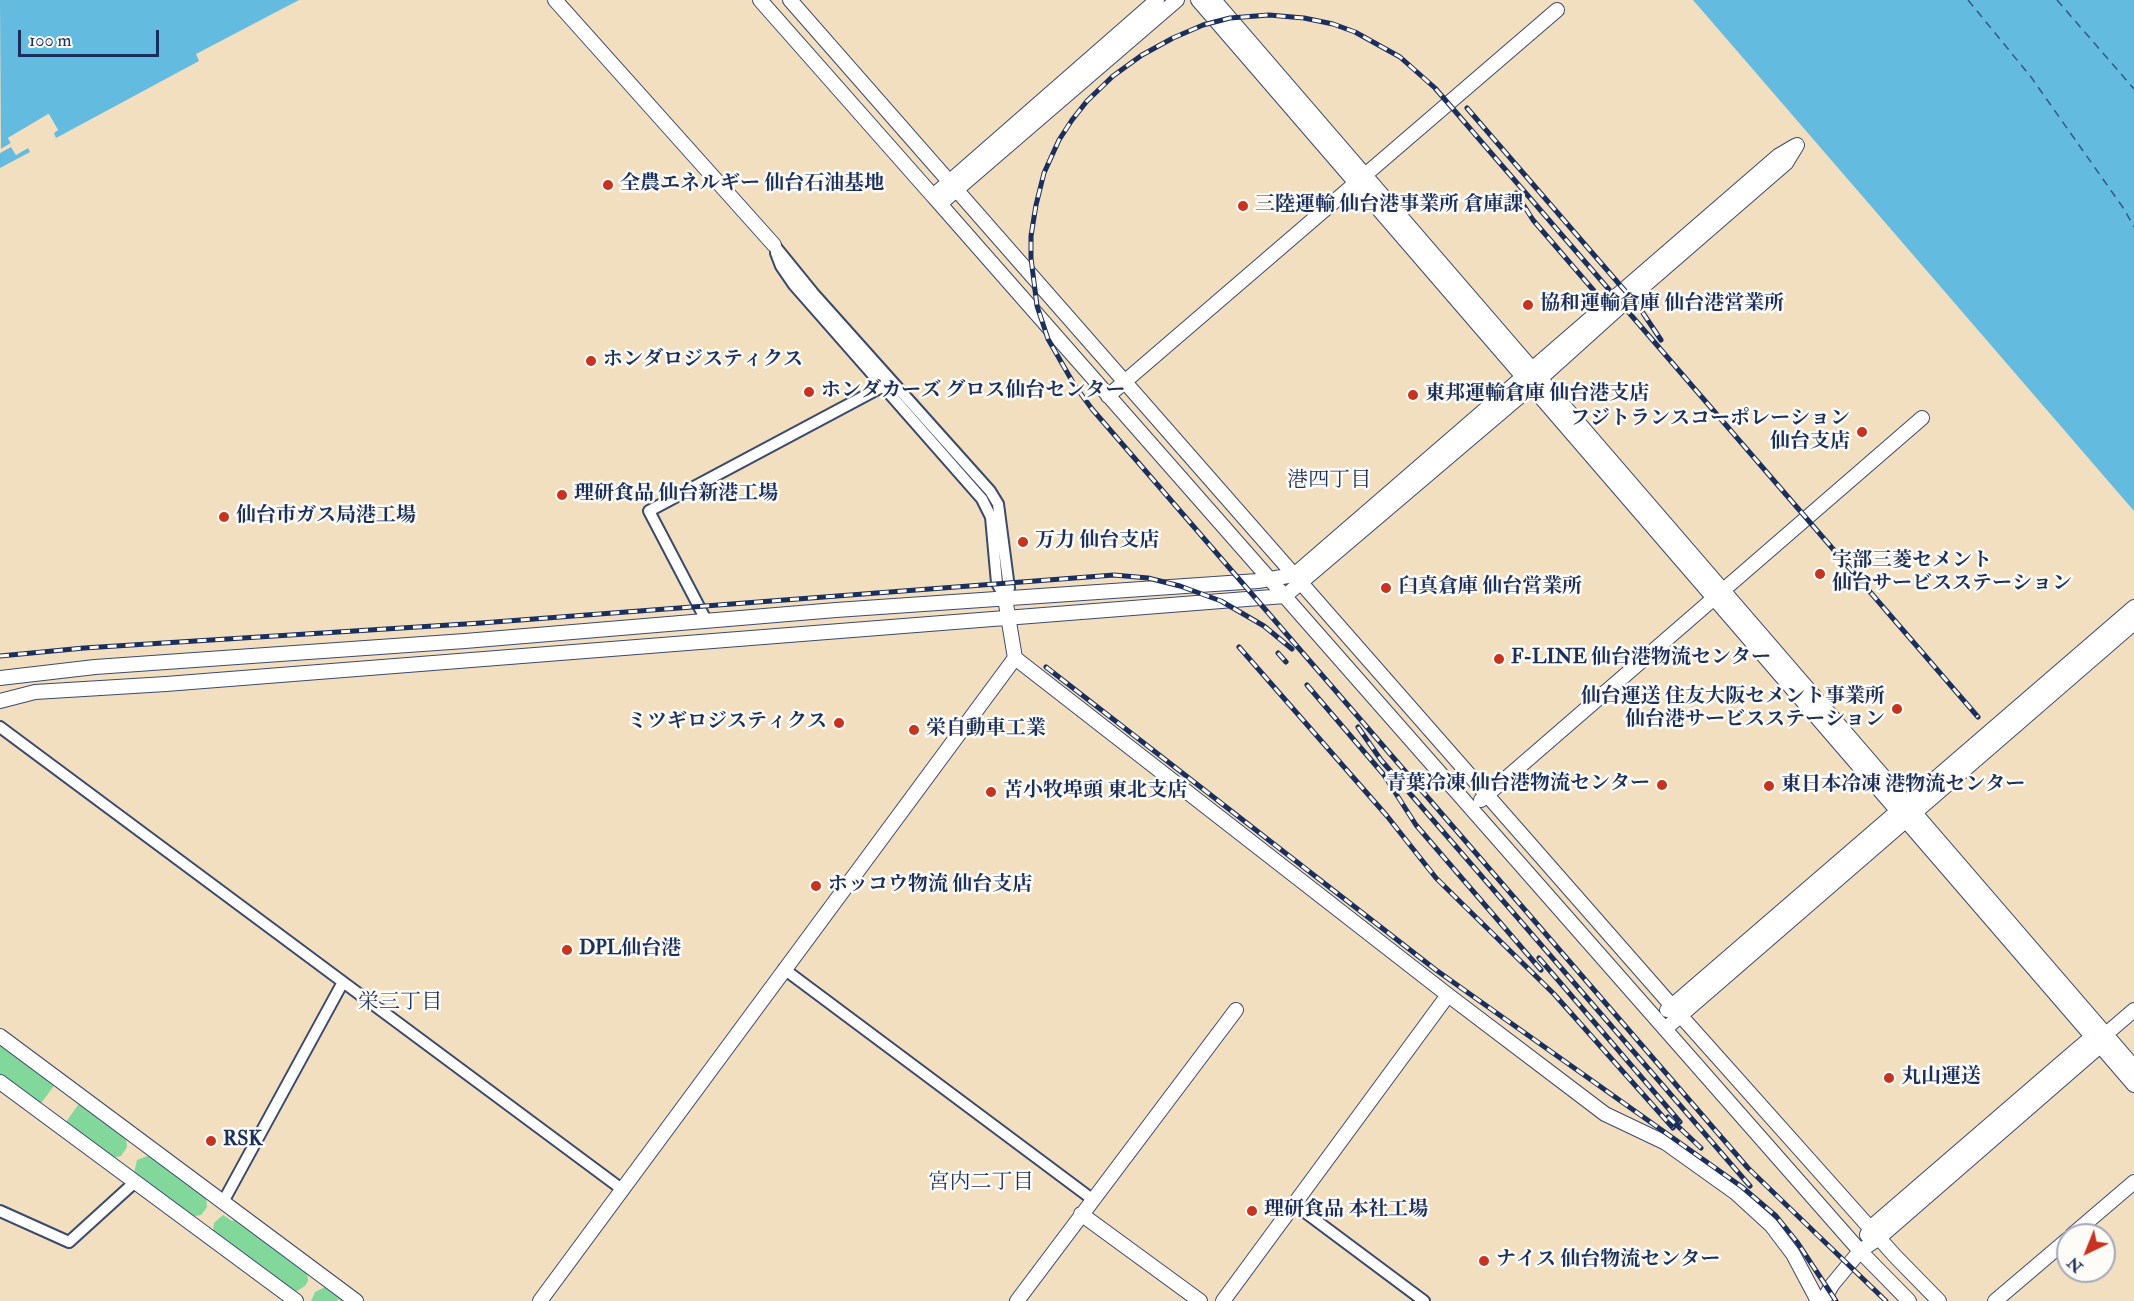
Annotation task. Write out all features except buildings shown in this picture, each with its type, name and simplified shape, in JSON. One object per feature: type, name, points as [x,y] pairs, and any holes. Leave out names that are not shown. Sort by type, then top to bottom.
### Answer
[{"type":"street","points":[[555,0],[774,245],[781,266],[794,285],[887,383],[982,499],[991,517],[997,583],[1005,598],[1015,658],[1448,995],[1605,1114],[1666,1143],[1744,1200],[1771,1225],[1793,1254],[1820,1301],[1874,1233],[2134,1010]]},
{"type":"street","points":[[760,0],[1860,1251],[1909,1301]]},
{"type":"street","points":[[790,0],[1487,795],[1874,1233],[1939,1301]]},
{"type":"street","points":[[952,187],[1157,0]]},
{"type":"street","points":[[936,200],[1177,0]]},
{"type":"street","points":[[1198,0],[1360,180],[1720,594],[2099,1039],[2134,1085]]},
{"type":"street","points":[[1214,0],[1360,180]]},
{"type":"street","points":[[1108,396],[1557,10]]},
{"type":"street","points":[[1285,596],[1297,579],[1786,163],[1797,145],[1778,156],[1531,378]]},
{"type":"street","points":[[706,620],[649,511],[887,383]]},
{"type":"street","points":[[1471,809],[1922,418]]},
{"type":"street","points":[[0,678],[95,667],[465,641],[706,620],[1297,579]]},
{"type":"street","points":[[0,700],[35,692],[166,684],[1285,596]]},
{"type":"street","points":[[1660,1024],[1906,811],[2134,608]]},
{"type":"street","points":[[1906,811],[2134,623]]},
{"type":"street","points":[[465,641],[466,659]]},
{"type":"street","points":[[540,1301],[1015,658]]},
{"type":"street","points":[[0,727],[623,1190]]},
{"type":"street","points":[[784,969],[1092,1199]]},
{"type":"street","points":[[223,1202],[344,982]]},
{"type":"street","points":[[1223,1301],[1448,995]]},
{"type":"street","points":[[1017,1301],[1236,1010]]},
{"type":"street","points":[[0,1036],[356,1301]]},
{"type":"street","points":[[2099,1039],[2134,1067]]},
{"type":"street","points":[[0,1083],[296,1301]]},
{"type":"street","points":[[0,1211],[69,1242],[135,1182]]},
{"type":"street","points":[[2086,1223],[2134,1182]]},
{"type":"street","points":[[1294,1204],[1424,1301]]},
{"type":"street","points":[[1081,1214],[1200,1301]]},
{"type":"street","points":[[1995,1301],[2056,1249]]},
{"type":"green space","points":[[0,1041],[56,1083],[39,1106],[0,1078]]},
{"type":"green space","points":[[81,1101],[126,1137],[127,1147],[121,1156],[111,1158],[63,1126]]},
{"type":"green space","points":[[150,1155],[206,1196],[207,1207],[201,1215],[191,1217],[134,1173],[137,1160]]},
{"type":"green space","points":[[223,1215],[232,1221],[238,1218],[307,1271],[308,1281],[305,1286],[292,1292],[213,1232],[214,1223]]},
{"type":"green space","points":[[327,1286],[351,1301],[338,1299],[337,1301],[311,1301],[315,1292]]},
{"type":"water","points":[[0,0],[299,0],[196,54],[199,61],[56,138],[54,133],[58,130],[48,114],[8,138],[11,143],[1,149]]},
{"type":"water","points":[[1693,0],[2134,0],[2134,511],[1864,198]]},
{"type":"water","points":[[11,146],[16,155],[28,148],[30,152],[0,168],[0,153]]},
{"type":"pier","points":[[49,114],[58,130],[51,134],[54,129],[48,118],[12,139],[17,151],[27,145],[31,146],[16,155],[11,147],[0,153],[0,147],[1,149],[11,143],[8,138]]},
{"type":"ferry route","points":[[1968,0],[2031,77],[2124,209],[2134,227]]},
{"type":"ferry route","points":[[2057,0],[2134,89]]},
{"type":"railway","points":[[1886,1301],[1748,1168],[1092,409],[1075,386],[1048,339],[1037,306],[1031,258],[1031,236],[1036,205],[1044,173],[1059,140],[1087,101],[1113,76],[1142,55],[1203,25],[1230,18],[1269,15],[1304,18],[1333,24],[1355,32],[1400,57],[1435,88],[1978,717]]},
{"type":"railway","points":[[1467,108],[1639,307],[1661,340]]},
{"type":"railway","points":[[1516,193],[1533,220],[1595,292]]},
{"type":"railway","points":[[0,656],[84,648],[481,623],[1114,575],[1148,578],[1180,586],[1221,601],[1264,626],[1292,649]]},
{"type":"railway","points":[[1239,647],[1387,816],[1436,878],[1554,994],[1673,1128]]},
{"type":"railway","points":[[1278,653],[1286,662]]},
{"type":"railway","points":[[1046,667],[1436,970],[1742,1187],[1776,1216],[1797,1242],[1836,1301]]},
{"type":"railway","points":[[1307,685],[1384,775],[1416,825],[1541,970]]},
{"type":"railway","points":[[1358,727],[1381,760],[1750,1186]]},
{"type":"railway","points":[[1539,958],[1680,1122]]},
{"type":"railway","points":[[1668,1117],[1701,1148]]},
{"type":"place","name":"全農エネルギー 仙台石油基地","points":[[608,185]]},
{"type":"place","name":"三陸運輸 仙台港事業所 倉庫課","points":[[1243,206]]},
{"type":"place","name":"協和運輸倉庫 仙台港営業所","points":[[1528,305]]},
{"type":"place","name":"ホンダロジスティクス","points":[[591,361]]},
{"type":"place","name":"ホンダカーズ グロス仙台センター","points":[[809,392]]},
{"type":"place","name":"東邦運輸倉庫 仙台港支店","points":[[1413,395]]},
{"type":"place","name":"フジトランスコーポレーション 仙台支店","points":[[1862,432]]},
{"type":"place","name":"理研食品 仙台新港工場","points":[[562,495]]},
{"type":"place","name":"仙台市ガス局港工場","points":[[224,517]]},
{"type":"place","name":"万力 仙台支店","points":[[1023,542]]},
{"type":"place","name":"宇部三菱セメント 仙台サービスステーション","points":[[1820,574]]},
{"type":"place","name":"臼真倉庫 仙台営業所","points":[[1386,588]]},
{"type":"place","name":"F-LINE 仙台港物流センター","points":[[1499,659]]},
{"type":"place","name":"仙台運送 住友大阪セメント事業所 仙台港サービスステーション","points":[[1897,709]]},
{"type":"place","name":"ミツギロジスティクス","points":[[839,723]]},
{"type":"place","name":"栄自動車工業","points":[[914,730]]},
{"type":"place","name":"青葉冷凍 仙台港物流センター","points":[[1662,785]]},
{"type":"place","name":"東日本冷凍 港物流センター","points":[[1769,786]]},
{"type":"place","name":"苫小牧埠頭 東北支店","points":[[991,792]]},
{"type":"place","name":"ホッコウ物流 仙台支店","points":[[816,886]]},
{"type":"place","name":"DPL仙台港","points":[[567,950]]},
{"type":"place","name":"丸山運送","points":[[1889,1078]]},
{"type":"place","name":"RSK","points":[[211,1141]]},
{"type":"place","name":"理研食品 本社工場","points":[[1252,1211]]},
{"type":"place","name":"ナイス 仙台物流センター","points":[[1484,1261]]},
{"type":"district","name":"港四丁目","points":[[1329,481]]},
{"type":"district","name":"栄三丁目","points":[[400,1003]]},
{"type":"district","name":"宮内二丁目","points":[[981,1183]]}]
